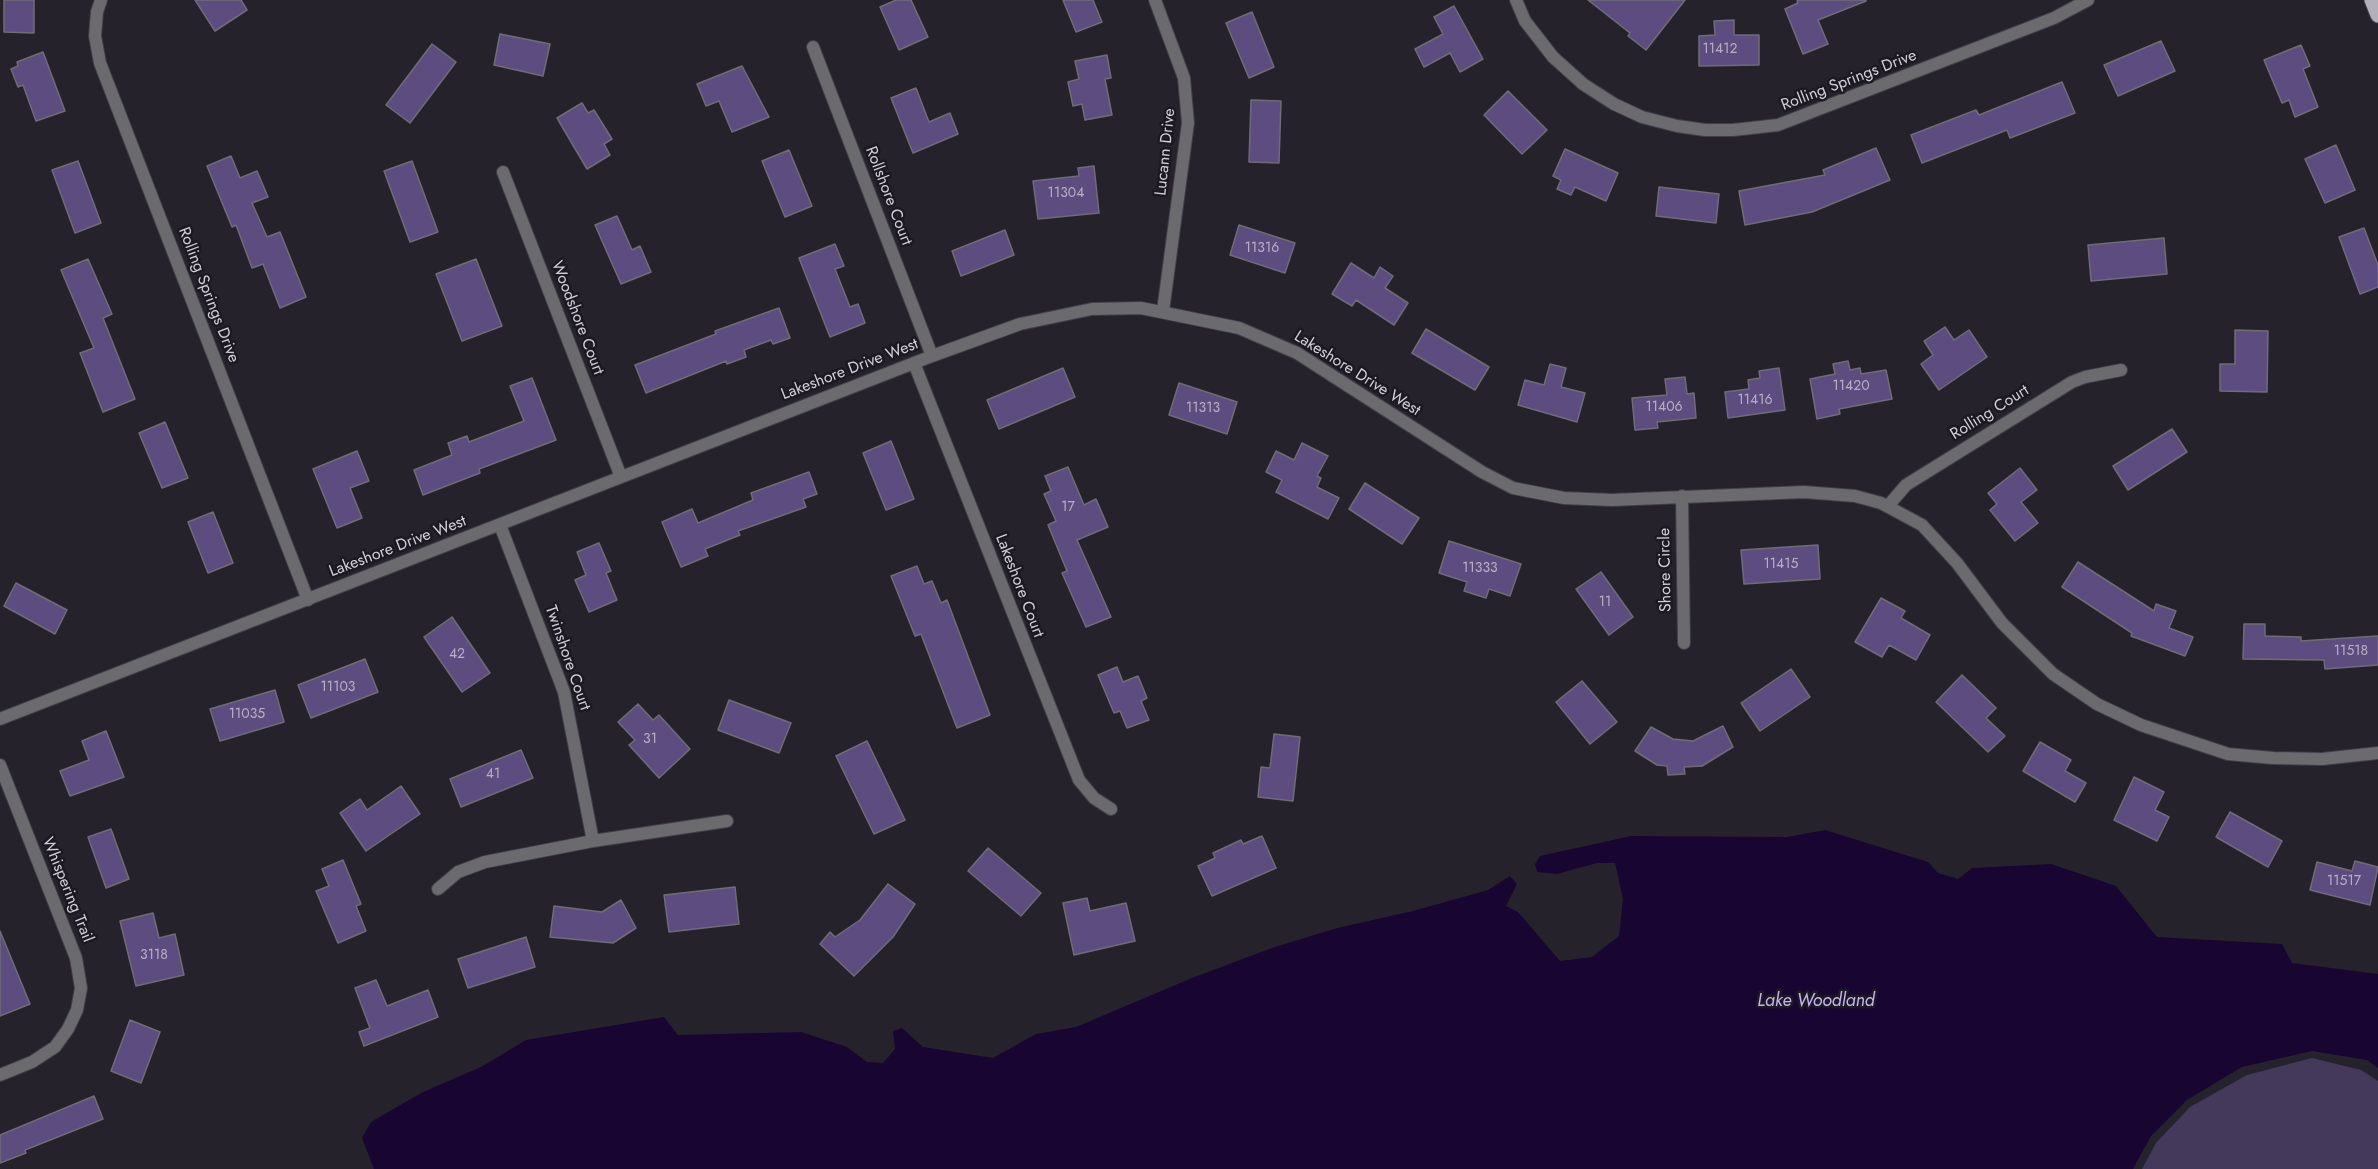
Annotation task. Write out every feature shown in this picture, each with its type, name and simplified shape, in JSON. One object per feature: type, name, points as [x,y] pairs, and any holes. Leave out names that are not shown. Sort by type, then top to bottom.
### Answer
[{"type":"main road","points":[[2372,0],[2378,15]]},
{"type":"street","name":"Rolling Springs Drive","points":[[101,0],[97,12],[95,36],[100,63],[308,600]]},
{"type":"street","name":"Lucann Drive","points":[[1155,0],[1184,78],[1188,123],[1163,311]]},
{"type":"street","name":"Rolling Springs Drive","points":[[1516,0],[1525,21],[1553,57],[1583,84],[1614,104],[1642,117],[1705,130],[1733,130],[1778,125],[2054,18],[2088,0]]},
{"type":"street","name":"Rollshore Court","points":[[813,47],[932,356]]},
{"type":"street","name":"Woodshore Court","points":[[503,172],[621,477]]},
{"type":"street","name":"Lakeshore Drive West","points":[[0,719],[932,356],[1041,318],[1092,309],[1141,308],[1239,328],[1297,353],[1482,472],[1513,488],[1564,498],[1612,500],[1804,492],[1856,496],[1888,507],[1906,514],[1930,532],[1958,563],[2002,623],[2053,674],[2097,704],[2141,725],[2228,754],[2322,759],[2378,753]]},
{"type":"street","name":"Lakeshore Court","points":[[914,363],[1079,780],[1094,798],[1111,809]]},
{"type":"street","name":"Rolling Court","points":[[1888,507],[1906,485],[2072,382],[2121,370]]},
{"type":"street","name":"Shore Circle","points":[[1682,496],[1684,643]]},
{"type":"street","name":"Twinshore Court","points":[[500,525],[564,692],[592,842]]},
{"type":"street","name":"Whispering Trail","points":[[0,765],[76,958],[81,988],[77,1010],[68,1029],[55,1047],[32,1062],[0,1075]]},
{"type":"street","points":[[438,889],[458,873],[470,867],[592,842],[727,821]]},
{"type":"shaded area","points":[[2312,1058],[2361,1070],[2378,1081],[2378,1169],[2142,1169],[2156,1143],[2190,1107],[2247,1075]]},
{"type":"water","name":"Lake Woodland","points":[[1825,830],[1928,862],[1938,873],[1958,879],[1972,868],[2051,864],[2116,886],[2157,937],[2282,944],[2292,963],[2378,974],[2378,1068],[2367,1060],[2312,1051],[2242,1067],[2187,1100],[2151,1136],[2133,1169],[374,1169],[362,1138],[371,1122],[423,1092],[481,1067],[526,1040],[664,1017],[678,1035],[801,1032],[847,1047],[867,1062],[883,1063],[895,1049],[893,1031],[902,1028],[923,1047],[993,1058],[1036,1034],[1076,1027],[1192,978],[1272,948],[1337,928],[1413,911],[1488,890],[1510,876],[1517,884],[1506,906],[1518,912],[1560,961],[1592,957],[1619,936],[1623,899],[1615,863],[1597,863],[1557,874],[1537,872],[1535,864],[1540,856],[1631,836],[1787,837]]},
{"type":"building","points":[[4,0],[34,0],[34,33],[4,32]]},
{"type":"building","points":[[195,0],[241,0],[247,10],[215,31]]},
{"type":"building","points":[[896,0],[911,0],[928,37],[899,50],[880,7]]},
{"type":"building","points":[[1063,0],[1093,0],[1102,22],[1076,32]]},
{"type":"building","points":[[1588,0],[1685,0],[1646,50],[1628,36],[1630,33]]},
{"type":"building","points":[[1797,0],[1866,1],[1818,20],[1828,44],[1803,54],[1785,9],[1798,3]]},
{"type":"building","points":[[1454,6],[1483,59],[1460,72],[1450,53],[1424,67],[1415,49],[1443,34],[1434,17]]},
{"type":"building","points":[[1252,12],[1274,67],[1249,78],[1226,23]]},
{"type":"building","points":[[1734,20],[1734,35],[1759,35],[1759,65],[1699,66],[1699,36],[1715,35],[1714,21]]},
{"type":"building","points":[[500,34],[550,44],[543,76],[494,65]]},
{"type":"building","points":[[2161,41],[2175,71],[2118,96],[2104,65]]},
{"type":"building","points":[[432,44],[456,62],[410,123],[386,105]]},
{"type":"building","points":[[2301,45],[2310,66],[2303,69],[2318,107],[2295,117],[2289,100],[2282,103],[2264,60]]},
{"type":"building","points":[[43,52],[65,111],[36,121],[23,85],[18,87],[11,69],[18,66],[17,62]]},
{"type":"building","points":[[1107,55],[1111,78],[1105,79],[1112,115],[1085,120],[1082,104],[1073,106],[1068,82],[1079,79],[1075,61]]},
{"type":"building","points":[[742,66],[769,117],[732,132],[719,101],[706,106],[697,84]]},
{"type":"building","points":[[2062,82],[2075,113],[2010,138],[2007,130],[1922,163],[1911,135],[1976,110],[1979,115]]},
{"type":"building","points":[[916,88],[929,122],[950,113],[958,134],[913,153],[891,98]]},
{"type":"building","points":[[1508,91],[1547,130],[1522,154],[1484,115]]},
{"type":"building","points":[[1251,100],[1281,101],[1279,163],[1249,162]]},
{"type":"building","points":[[582,103],[588,113],[594,110],[612,139],[604,144],[610,155],[587,169],[557,118]]},
{"type":"building","points":[[2336,145],[2355,190],[2325,203],[2305,159]]},
{"type":"building","points":[[1876,148],[1890,180],[1812,212],[1745,225],[1739,191],[1825,175],[1823,170]]},
{"type":"building","points":[[1565,149],[1618,173],[1606,201],[1575,187],[1571,195],[1557,189],[1561,180],[1553,176]]},
{"type":"building","points":[[789,150],[812,206],[785,217],[762,161]]},
{"type":"building","points":[[231,156],[240,178],[257,171],[268,197],[252,203],[267,237],[280,232],[306,297],[280,308],[263,264],[252,268],[236,225],[232,227],[207,166]]},
{"type":"building","points":[[78,161],[101,223],[75,233],[52,170]]},
{"type":"building","points":[[412,161],[438,232],[410,242],[384,171]]},
{"type":"building","points":[[1094,166],[1099,213],[1038,219],[1033,181],[1079,176],[1078,168]]},
{"type":"building","points":[[1659,187],[1719,194],[1716,223],[1656,216]]},
{"type":"building","points":[[617,216],[632,250],[640,246],[651,272],[621,284],[595,225]]},
{"type":"building","points":[[1239,225],[1295,243],[1285,273],[1230,255]]},
{"type":"building","points":[[2364,228],[2378,265],[2378,287],[2360,294],[2339,237]]},
{"type":"building","points":[[1005,230],[1014,255],[961,276],[952,251]]},
{"type":"building","points":[[2164,238],[2167,274],[2091,281],[2088,245]]},
{"type":"building","points":[[835,244],[844,266],[835,269],[850,307],[858,304],[865,323],[830,337],[799,258]]},
{"type":"building","points":[[88,259],[112,314],[103,318],[135,399],[103,412],[80,353],[94,348],[61,270]]},
{"type":"building","points":[[476,259],[502,326],[462,341],[436,274]]},
{"type":"building","points":[[1351,263],[1374,278],[1380,267],[1393,276],[1385,288],[1408,303],[1394,325],[1356,300],[1352,306],[1332,294]]},
{"type":"building","points":[[779,308],[790,338],[773,344],[771,340],[744,350],[746,357],[727,364],[726,361],[646,393],[635,365],[716,334],[715,331]]},
{"type":"building","points":[[1945,327],[1954,340],[1969,330],[1987,357],[1939,390],[1921,364],[1933,355],[1924,341]]},
{"type":"building","points":[[1426,329],[1489,367],[1475,390],[1412,353]]},
{"type":"building","points":[[2235,330],[2268,331],[2267,392],[2220,391],[2220,364],[2235,364]]},
{"type":"building","points":[[1848,361],[1850,370],[1860,368],[1861,374],[1886,370],[1892,399],[1839,409],[1840,414],[1817,419],[1810,379],[1835,374],[1833,364]]},
{"type":"building","points":[[1550,364],[1566,368],[1561,387],[1585,393],[1577,422],[1518,405],[1525,380],[1544,385]]},
{"type":"building","points":[[1063,368],[1075,397],[999,429],[987,400]]},
{"type":"building","points":[[1779,368],[1785,410],[1728,418],[1725,392],[1749,389],[1748,380],[1760,378],[1759,371]]},
{"type":"building","points":[[1685,377],[1687,394],[1694,393],[1696,418],[1657,422],[1658,428],[1635,430],[1632,398],[1667,395],[1665,379]]},
{"type":"building","points":[[532,378],[556,440],[479,469],[480,473],[423,495],[414,470],[452,455],[448,443],[467,436],[469,442],[524,421],[510,386]]},
{"type":"building","points":[[1179,383],[1237,402],[1227,434],[1169,415]]},
{"type":"building","points":[[165,422],[188,478],[162,488],[139,433]]},
{"type":"building","points":[[2172,429],[2187,452],[2128,490],[2113,466]]},
{"type":"building","points":[[891,441],[914,499],[886,510],[863,453]]},
{"type":"building","points":[[1302,443],[1328,456],[1317,476],[1321,478],[1317,487],[1339,498],[1328,519],[1276,492],[1282,480],[1266,472],[1276,451],[1294,460]]},
{"type":"building","points":[[357,451],[369,481],[350,488],[362,518],[337,528],[313,469]]},
{"type":"building","points":[[1068,467],[1084,505],[1096,499],[1108,527],[1077,540],[1111,617],[1086,627],[1062,573],[1067,571],[1048,525],[1056,521],[1044,494],[1051,491],[1045,476]]},
{"type":"building","points":[[2020,468],[2037,490],[2021,502],[2038,523],[2015,541],[1990,510],[1997,504],[1988,493]]},
{"type":"building","points":[[809,472],[817,494],[803,499],[806,507],[738,531],[740,535],[705,549],[708,556],[681,567],[662,522],[692,509],[698,523],[753,500],[751,493]]},
{"type":"building","points":[[1365,483],[1419,518],[1402,544],[1349,509]]},
{"type":"building","points":[[213,512],[233,563],[208,573],[188,522]]},
{"type":"building","points":[[1449,541],[1521,564],[1510,596],[1489,589],[1486,598],[1464,591],[1467,582],[1439,573]]},
{"type":"building","points":[[599,543],[611,571],[606,573],[617,600],[589,612],[575,580],[586,575],[577,552]]},
{"type":"building","points":[[1818,545],[1820,579],[1744,584],[1741,550]]},
{"type":"building","points":[[2078,562],[2154,611],[2156,604],[2176,611],[2169,628],[2193,637],[2185,656],[2131,636],[2132,633],[2062,587]]},
{"type":"building","points":[[917,566],[924,584],[932,581],[941,603],[947,600],[990,715],[957,728],[921,634],[915,636],[891,576]]},
{"type":"building","points":[[1601,572],[1633,617],[1609,635],[1576,589]]},
{"type":"building","points":[[16,583],[67,610],[55,634],[4,606]]},
{"type":"building","points":[[1881,598],[1905,611],[1901,618],[1930,635],[1916,660],[1889,645],[1882,657],[1855,642]]},
{"type":"building","points":[[452,617],[490,673],[462,692],[424,637]]},
{"type":"building","points":[[2244,624],[2265,624],[2265,636],[2301,637],[2301,641],[2378,636],[2378,665],[2325,669],[2324,660],[2243,659]]},
{"type":"building","points":[[365,659],[378,692],[311,718],[298,685]]},
{"type":"building","points":[[1117,667],[1123,682],[1138,676],[1147,698],[1141,701],[1149,720],[1127,728],[1120,711],[1114,713],[1098,675]]},
{"type":"building","points":[[1791,669],[1810,697],[1760,731],[1741,703]]},
{"type":"building","points":[[1962,675],[1996,708],[1986,718],[2005,736],[1988,752],[1936,702]]},
{"type":"building","points":[[1582,681],[1617,722],[1590,744],[1556,702]]},
{"type":"building","points":[[275,690],[284,722],[220,741],[210,709]]},
{"type":"building","points":[[729,700],[791,723],[779,753],[718,730]]},
{"type":"building","points":[[638,704],[653,720],[659,715],[690,749],[659,778],[629,745],[635,740],[618,722]]},
{"type":"building","points":[[1723,726],[1733,747],[1702,766],[1684,767],[1685,774],[1668,775],[1667,766],[1657,765],[1635,751],[1651,727],[1673,739],[1693,741]]},
{"type":"building","points":[[106,731],[124,777],[70,796],[60,771],[89,760],[82,741]]},
{"type":"building","points":[[1274,734],[1300,737],[1293,801],[1258,797],[1261,767],[1270,768]]},
{"type":"building","points":[[867,741],[905,820],[874,834],[836,756]]},
{"type":"building","points":[[2040,742],[2071,760],[2065,771],[2086,783],[2075,802],[2023,771]]},
{"type":"building","points":[[521,750],[533,778],[461,807],[450,779]]},
{"type":"building","points":[[2134,777],[2164,792],[2155,810],[2169,817],[2157,841],[2114,820]]},
{"type":"building","points":[[401,786],[420,814],[366,851],[340,813],[360,799],[367,810]]},
{"type":"building","points":[[2230,812],[2282,841],[2268,867],[2216,837]]},
{"type":"building","points":[[111,829],[129,879],[106,888],[88,837]]},
{"type":"building","points":[[1262,836],[1276,868],[1212,896],[1198,866],[1215,858],[1213,853],[1241,840],[1243,844]]},
{"type":"building","points":[[988,848],[1041,893],[1021,916],[968,871]]},
{"type":"building","points":[[343,860],[361,904],[356,906],[366,931],[338,943],[316,891],[329,886],[322,869]]},
{"type":"building","points":[[2355,861],[2378,867],[2370,905],[2310,890],[2317,862],[2352,871]]},
{"type":"building","points":[[888,884],[915,904],[893,937],[854,976],[820,944],[830,932],[835,937],[860,920]]},
{"type":"building","points":[[735,887],[739,924],[669,932],[664,895]]},
{"type":"building","points":[[1087,898],[1090,911],[1126,903],[1135,941],[1074,955],[1063,903]]},
{"type":"building","points":[[621,900],[636,928],[613,943],[550,937],[554,906],[602,912]]},
{"type":"building","points":[[153,913],[159,938],[175,934],[184,975],[136,986],[120,921]]},
{"type":"building","points":[[0,931],[30,1004],[0,1016]]},
{"type":"building","points":[[526,937],[535,967],[468,988],[458,959]]},
{"type":"building","points":[[376,980],[387,1006],[428,990],[438,1017],[364,1046],[359,1032],[370,1028],[355,988]]},
{"type":"building","points":[[130,1020],[160,1032],[141,1083],[111,1071]]},
{"type":"building","points":[[94,1096],[103,1119],[25,1150],[26,1153],[0,1163],[0,1135]]}]
